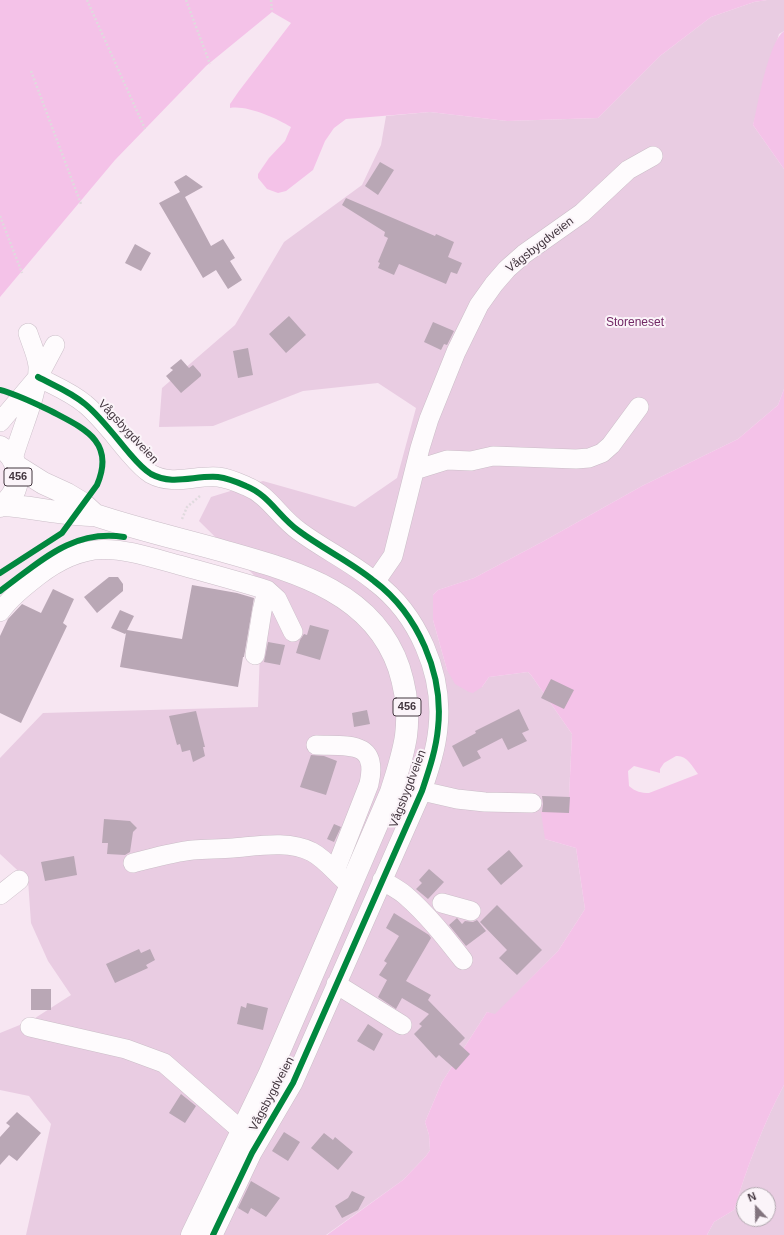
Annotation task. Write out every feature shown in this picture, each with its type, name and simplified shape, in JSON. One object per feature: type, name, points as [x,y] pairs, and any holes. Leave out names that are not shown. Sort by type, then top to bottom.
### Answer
[{"type":"main road","name":"Vågsbygdveien","points":[[10,457],[43,483],[82,503],[95,515]]},
{"type":"main road","name":"456","points":[[1,505],[10,499],[17,482],[18,473],[10,457]]},
{"type":"main road","name":"Vågsbygdveien","points":[[1,505],[24,506],[74,515],[95,515],[261,562],[304,576],[326,586],[349,601],[366,616],[383,636],[396,660],[403,680],[407,704],[406,735],[400,764],[391,792],[269,1075],[192,1235]]},
{"type":"street","name":"Vågsbygdveien","points":[[375,582],[393,556],[420,448],[429,419],[456,352],[479,305],[507,269],[524,254],[582,213],[628,170],[653,156]]},
{"type":"street","points":[[10,457],[30,409],[38,377],[38,364],[28,333]]},
{"type":"street","points":[[0,422],[38,377],[55,345]]},
{"type":"street","name":"Vågsbygdveien","points":[[38,377],[69,393],[85,404],[136,461],[151,474],[172,480],[206,477],[218,478],[231,480],[255,490],[269,501],[298,531],[375,582],[391,596],[402,608],[415,627],[426,651],[434,676],[439,712],[438,727],[434,755],[422,790],[293,1083],[252,1153],[214,1235]]},
{"type":"street","points":[[415,470],[447,460],[471,461],[493,456],[576,459],[589,458],[602,453],[611,445],[639,407]]},
{"type":"street","points":[[0,612],[14,596],[55,564],[78,554],[100,549],[120,550],[267,590],[277,599],[293,632]]},
{"type":"street","points":[[255,655],[267,590]]},
{"type":"street","points":[[316,745],[348,746],[359,748],[365,751],[372,764],[369,784],[335,871]]},
{"type":"street","points":[[422,790],[457,799],[485,802],[532,803]]},
{"type":"street","points":[[133,863],[192,850],[279,845],[294,846],[312,852],[327,863],[351,886]]},
{"type":"street","points":[[0,895],[19,880]]},
{"type":"street","points":[[382,880],[405,895],[442,934],[463,960]]},
{"type":"street","points":[[442,903],[471,911]]},
{"type":"street","points":[[336,984],[402,1025]]},
{"type":"street","points":[[30,1026],[126,1049],[164,1063],[242,1131]]},
{"type":"path","points":[[87,0],[145,129]]},
{"type":"path","points":[[186,0],[210,64]]},
{"type":"path","points":[[270,0],[272,12]]},
{"type":"path","points":[[31,71],[81,204]]},
{"type":"path","points":[[0,216],[22,273]]},
{"type":"path","points":[[182,519],[187,507],[205,491],[206,477]]},
{"type":"green space","name":"Storeneset","points":[[784,0],[784,31],[779,34],[753,125],[784,169],[784,389],[778,405],[738,439],[642,486],[474,578],[438,590],[433,595],[433,620],[447,670],[482,687],[489,677],[528,672],[572,734],[569,797],[545,839],[576,848],[585,909],[558,951],[495,1015],[487,1012],[442,1082],[425,1122],[429,1135],[430,1150],[426,1156],[403,1180],[326,1235],[26,1235],[51,1124],[29,1096],[0,1090],[0,1033],[32,1020],[71,995],[48,961],[31,923],[28,880],[0,854],[0,758],[43,713],[258,707],[261,622],[268,589],[199,521],[211,497],[263,481],[355,507],[397,478],[416,408],[378,383],[303,391],[213,426],[159,427],[162,388],[235,325],[284,242],[362,185],[381,145],[386,116],[430,112],[507,121],[598,118],[660,56],[711,17],[754,2]]},
{"type":"green space","points":[[784,1085],[784,1235],[707,1235],[714,1222],[734,1210],[736,1204],[736,1227],[776,1227],[776,1187],[741,1187],[769,1115]]},
{"type":"shaded area","points":[[0,0],[767,0],[754,2],[711,17],[660,56],[598,118],[507,121],[430,112],[346,119],[334,128],[325,141],[313,170],[286,191],[278,193],[267,189],[258,178],[258,174],[269,158],[285,141],[291,127],[270,116],[253,110],[245,108],[230,108],[230,104],[239,91],[291,23],[272,12],[206,66],[115,160],[0,297]]},
{"type":"shaded area","points":[[784,31],[784,169],[753,125],[768,60],[778,38]]},
{"type":"shaded area","points":[[784,389],[784,1085],[769,1115],[741,1187],[736,1187],[736,1204],[734,1210],[714,1222],[707,1235],[327,1235],[403,1180],[426,1156],[430,1150],[429,1135],[425,1122],[442,1082],[487,1012],[495,1014],[558,951],[585,909],[576,848],[545,839],[541,812],[569,797],[572,734],[528,672],[489,677],[482,687],[473,693],[455,684],[447,670],[433,620],[433,595],[438,590],[474,578],[642,486],[738,439],[778,405]],"holes":[[[676,756],[683,757],[698,774],[649,793],[639,792],[629,786],[628,771],[634,766],[660,773],[660,769],[664,763]]]},
{"type":"building","points":[[380,162],[394,170],[378,195],[365,186]]},
{"type":"building","points":[[186,175],[203,187],[185,197],[211,246],[223,239],[235,258],[230,261],[242,280],[228,289],[216,270],[203,278],[159,203],[180,192],[174,182]]},
{"type":"building","points":[[346,198],[435,236],[436,234],[454,242],[448,257],[462,263],[457,274],[451,272],[446,284],[399,264],[394,275],[378,268],[380,263],[378,262],[388,238],[384,236],[385,232],[342,205]]},
{"type":"building","points":[[135,244],[151,253],[141,271],[125,263]]},
{"type":"building","points":[[289,316],[306,335],[286,353],[269,334]]},
{"type":"building","points":[[433,322],[454,331],[447,345],[444,344],[441,350],[424,342]]},
{"type":"building","points":[[248,348],[253,375],[238,378],[233,351]]},
{"type":"building","points":[[181,359],[189,368],[193,365],[201,376],[181,393],[166,376],[173,370],[170,368]]},
{"type":"building","points":[[109,577],[118,577],[123,584],[123,591],[97,613],[84,597]]},
{"type":"building","points":[[192,585],[237,593],[254,598],[238,687],[120,667],[126,633],[125,634],[111,628],[120,610],[134,616],[127,630],[182,639]]},
{"type":"building","points":[[53,589],[74,599],[63,623],[67,626],[21,723],[0,713],[0,636],[8,619],[22,604],[41,613]]},
{"type":"building","points":[[310,625],[329,630],[320,660],[296,653],[300,640],[304,634],[307,635]]},
{"type":"building","points":[[268,642],[285,645],[280,665],[264,662]]},
{"type":"building","points":[[551,679],[574,690],[564,709],[541,698]]},
{"type":"building","points":[[519,709],[529,730],[522,733],[527,741],[508,750],[502,738],[477,751],[481,758],[463,767],[452,746],[476,733],[475,731]]},
{"type":"building","points":[[367,710],[370,724],[354,727],[352,713]]},
{"type":"building","points":[[196,711],[205,747],[203,747],[205,756],[193,762],[190,750],[182,752],[180,744],[177,745],[169,716]]},
{"type":"building","points":[[311,755],[324,756],[337,761],[326,795],[300,787]]},
{"type":"building","points":[[542,796],[570,797],[569,813],[542,812]]},
{"type":"building","points":[[104,819],[130,821],[137,828],[133,832],[130,852],[125,855],[107,854],[108,843],[102,843]]},
{"type":"building","points":[[334,824],[341,827],[334,842],[327,839]]},
{"type":"building","points":[[509,850],[523,866],[501,885],[487,869]]},
{"type":"building","points":[[74,856],[77,875],[45,881],[41,862]]},
{"type":"building","points":[[429,869],[444,882],[428,899],[416,889],[422,883],[419,880]]},
{"type":"building","points":[[497,905],[542,950],[517,975],[499,958],[507,950],[480,922]]},
{"type":"building","points":[[394,913],[429,935],[431,938],[406,981],[431,995],[428,1000],[465,1038],[459,1044],[470,1054],[456,1070],[439,1055],[436,1058],[414,1034],[422,1026],[419,1024],[429,1014],[402,998],[396,1009],[378,997],[387,980],[379,975],[387,963],[384,961],[399,936],[386,928]]},
{"type":"building","points":[[457,918],[462,924],[465,921],[473,922],[477,920],[486,931],[466,946],[449,925]]},
{"type":"building","points":[[139,949],[141,953],[150,949],[155,960],[146,965],[148,968],[115,983],[106,964]]},
{"type":"building","points":[[31,989],[51,989],[51,1010],[31,1010]]},
{"type":"building","points":[[247,1003],[268,1008],[263,1030],[237,1024],[241,1006],[246,1008]]},
{"type":"building","points":[[368,1024],[383,1034],[374,1051],[357,1041]]},
{"type":"building","points":[[181,1094],[196,1106],[185,1123],[169,1113]]},
{"type":"building","points":[[17,1112],[41,1133],[17,1161],[9,1155],[0,1165],[0,1137],[10,1126],[6,1123]]},
{"type":"building","points":[[284,1132],[300,1142],[288,1161],[272,1151]]},
{"type":"building","points":[[324,1133],[333,1140],[335,1137],[353,1152],[338,1170],[311,1148]]},
{"type":"building","points":[[251,1181],[280,1198],[266,1217],[251,1208],[248,1214],[238,1208]]},
{"type":"building","points":[[352,1191],[365,1197],[358,1210],[342,1218],[335,1206],[348,1198]]},
{"type":"cycle path","points":[[38,377],[68,392],[91,409],[137,462],[151,474],[176,480],[218,477],[232,480],[246,486],[261,495],[299,531],[374,581],[390,595],[403,610],[415,628],[425,647],[432,666],[437,687],[439,708],[436,744],[422,791],[293,1083],[252,1153],[213,1235]]},
{"type":"cycle path","points":[[0,390],[51,411],[85,430],[99,447],[102,457],[102,470],[97,485],[62,533],[0,573]]},
{"type":"cycle path","points":[[0,591],[42,560],[57,550],[72,543],[88,538],[105,536],[124,537]]}]
